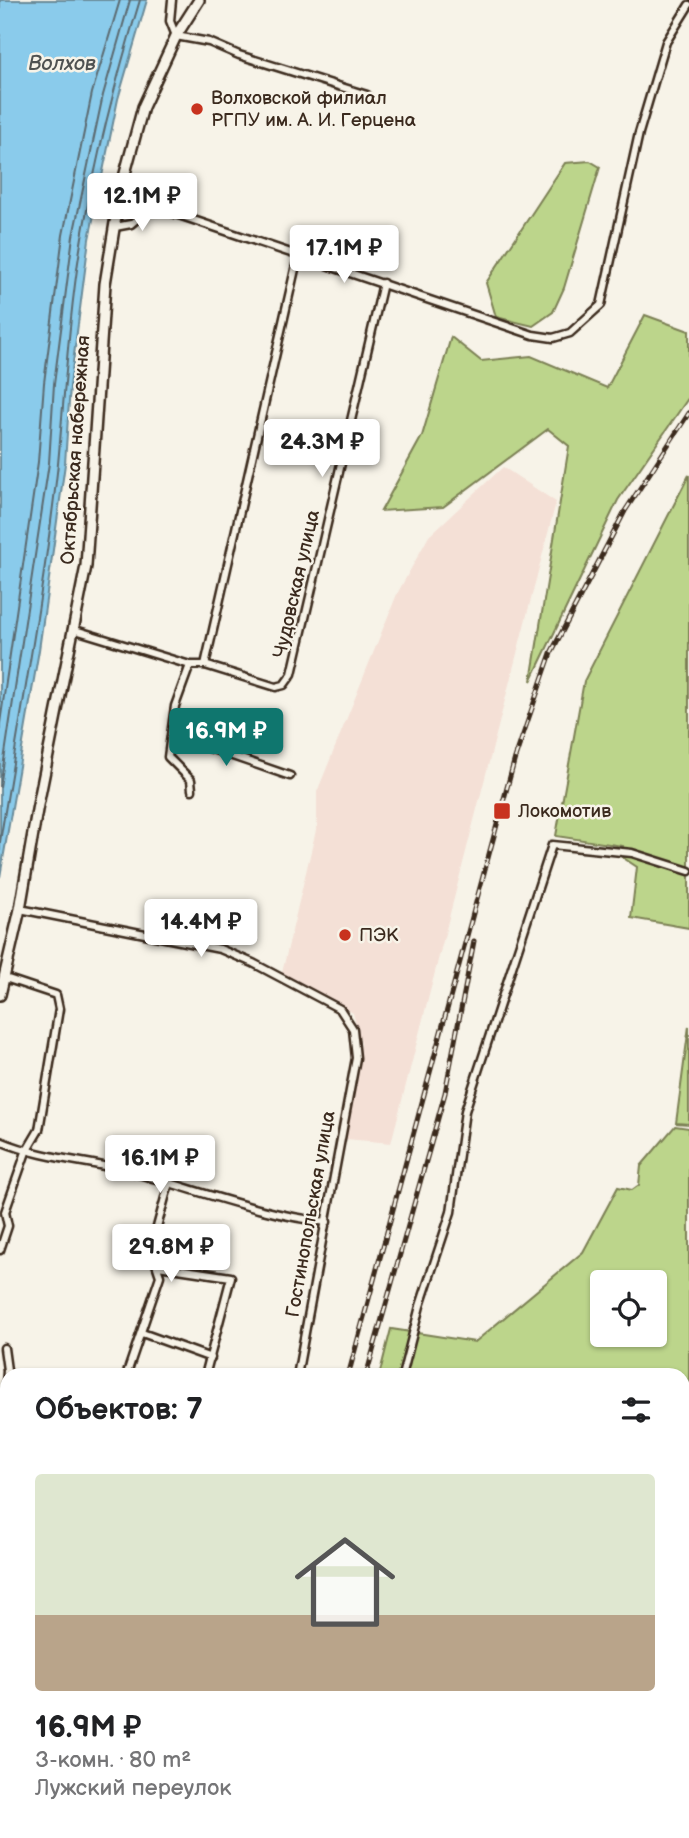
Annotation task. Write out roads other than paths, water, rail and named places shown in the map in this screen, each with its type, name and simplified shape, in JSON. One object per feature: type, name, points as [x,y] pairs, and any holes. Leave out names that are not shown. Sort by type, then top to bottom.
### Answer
[{"type":"main road","name":"Октябрьская набережная","points":[[0,995],[20,909],[90,537],[105,284],[120,192],[143,107],[176,36],[199,0]]},
{"type":"street","points":[[172,0],[170,21],[176,36],[209,42],[239,55],[367,95]]},
{"type":"street","points":[[120,192],[152,206],[533,335],[553,338],[570,333],[601,305],[639,133],[666,42],[689,5]]},
{"type":"street","points":[[115,227],[131,224],[152,206]]},
{"type":"street","points":[[72,629],[190,665],[205,664],[298,256]]},
{"type":"street","name":"Чудовская улица","points":[[205,664],[260,684],[284,685],[292,674],[383,283]]},
{"type":"street","points":[[190,665],[175,706],[168,757],[191,780],[192,790]]},
{"type":"street","points":[[172,735],[290,776]]},
{"type":"street","points":[[404,1368],[420,1306],[452,1212],[465,1111],[552,845],[632,853],[689,871]]},
{"type":"street","name":"Гостинопольская улица","points":[[20,909],[220,949],[253,963],[340,1009],[353,1029],[356,1058],[299,1368]]},
{"type":"street","points":[[0,1250],[8,1226],[5,1212],[26,1152],[39,1130],[59,1009],[56,995],[5,978]]},
{"type":"street","points":[[0,1141],[26,1152],[132,1172],[253,1207],[327,1222]]},
{"type":"street","points":[[129,1368],[160,1276],[150,1249],[169,1183]]},
{"type":"street","points":[[158,1266],[231,1277],[208,1368]]},
{"type":"street","points":[[142,1333],[211,1358]]},
{"type":"street","points":[[4,1348],[4,1368]]},
{"type":"water","name":"Волхов","points":[[0,0],[147,0],[118,99],[89,239],[70,386],[65,464],[39,650],[0,877]]},
{"type":"railway","points":[[350,1368],[515,758],[551,653],[625,511],[689,413]]},
{"type":"railway","points":[[368,1368],[445,1093],[474,941]]},
{"type":"place","name":"Волховской филиал РГПУ им. А. И. Герцена","points":[[197,109]]},
{"type":"place","name":"Локомотив","points":[[502,811]]},
{"type":"place","name":"ПЭК","points":[[345,935]]}]
